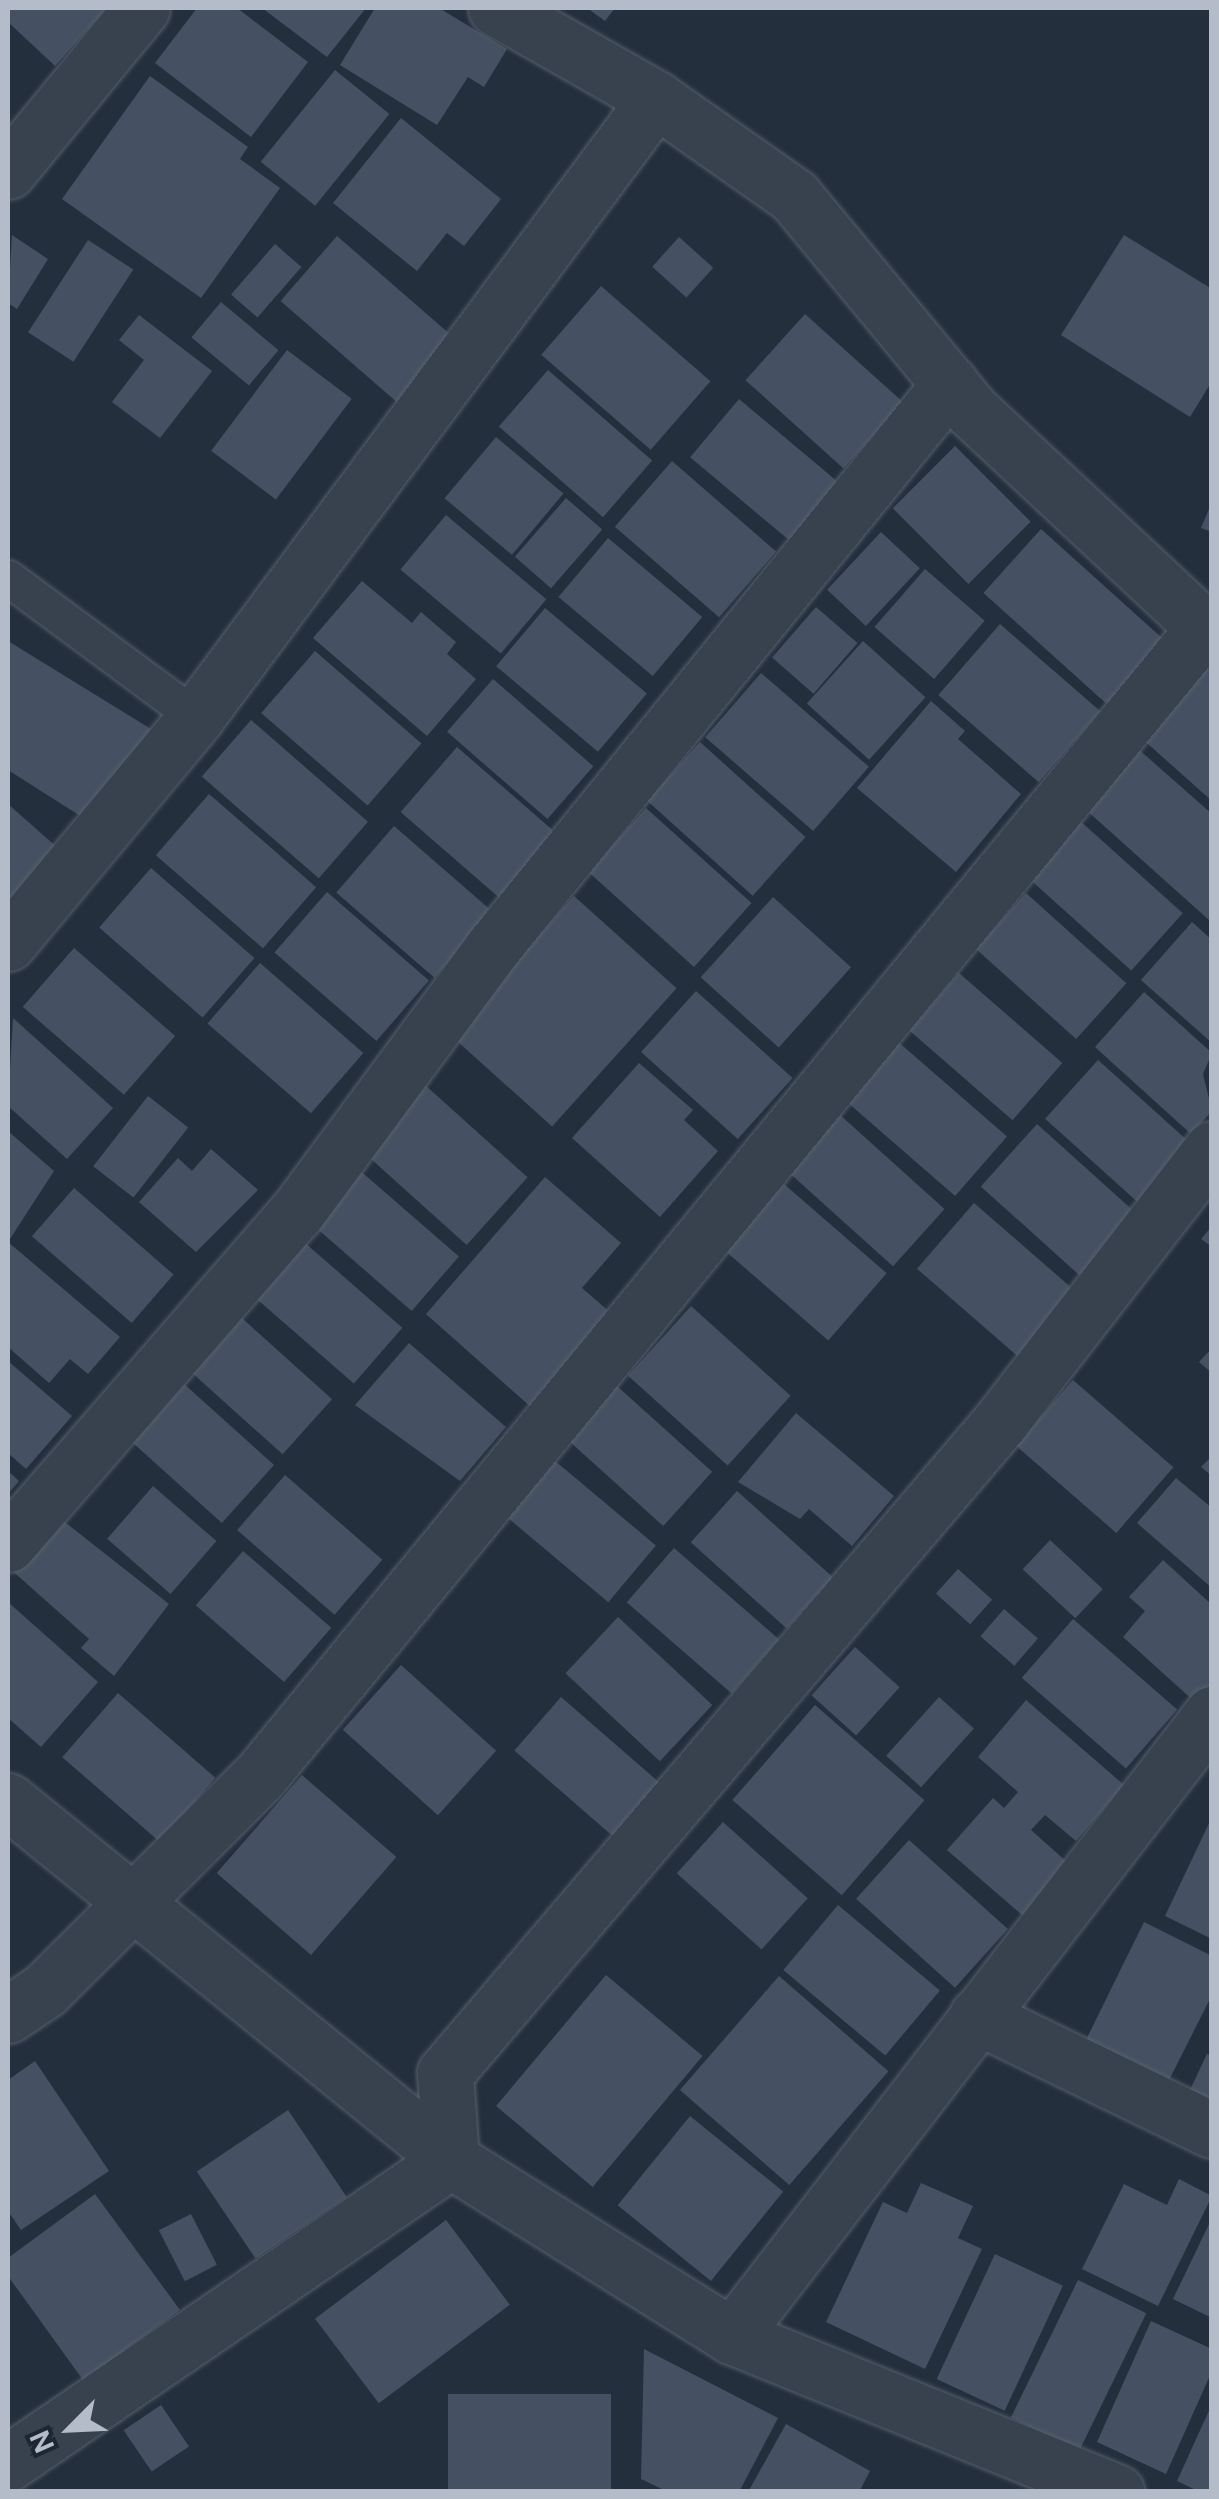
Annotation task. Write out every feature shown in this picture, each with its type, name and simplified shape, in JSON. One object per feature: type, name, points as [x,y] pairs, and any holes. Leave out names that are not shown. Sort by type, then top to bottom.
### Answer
[{"type":"street","points":[[8,170],[142,8]]},
{"type":"street","points":[[8,2015],[46,1990],[259,1777],[1208,631],[950,384],[794,196],[656,100],[496,8]]},
{"type":"street","points":[[8,943],[196,716],[656,100]]},
{"type":"street","points":[[8,1544],[298,1212],[494,946],[950,384]]},
{"type":"street","points":[[451,2160],[445,2073],[1001,1421],[1212,1150]]},
{"type":"street","points":[[732,2336],[978,2016],[1205,1734]]},
{"type":"street","points":[[8,1801],[130,1904],[451,2160],[732,2336],[1116,2492]]},
{"type":"street","points":[[978,2016],[1212,2130]]},
{"type":"street","points":[[8,2463],[451,2160]]},
{"type":"lane","points":[[8,578],[196,716]]},
{"type":"building","points":[[8,8],[107,8],[55,66],[8,22]]},
{"type":"building","points":[[197,8],[237,8],[308,62],[251,137],[155,63]]},
{"type":"building","points":[[262,8],[366,8],[327,57]]},
{"type":"building","points":[[375,8],[439,8],[507,49],[484,87],[468,77],[437,125],[340,65]]},
{"type":"building","points":[[587,8],[615,8],[605,21]]},
{"type":"building","points":[[335,70],[389,114],[315,206],[261,162]]},
{"type":"building","points":[[150,76],[248,147],[240,159],[280,188],[201,298],[62,199]]},
{"type":"building","points":[[401,118],[501,199],[464,246],[447,233],[417,271],[333,203]]},
{"type":"building","points":[[12,235],[48,259],[17,309],[8,303]]},
{"type":"building","points":[[1124,235],[1212,289],[1212,381],[1190,417],[1061,335]]},
{"type":"building","points":[[337,236],[459,342],[403,407],[281,301]]},
{"type":"building","points":[[679,237],[713,268],[686,298],[652,267]]},
{"type":"building","points":[[88,240],[133,269],[73,362],[28,332]]},
{"type":"building","points":[[275,244],[301,267],[257,318],[231,295]]},
{"type":"building","points":[[601,286],[710,381],[651,450],[541,355]]},
{"type":"building","points":[[221,302],[278,350],[249,385],[191,337]]},
{"type":"building","points":[[805,314],[903,402],[844,468],[745,380]]},
{"type":"building","points":[[139,315],[212,371],[160,438],[112,402],[144,360],[119,340]]},
{"type":"building","points":[[287,350],[352,399],[276,499],[211,451]]},
{"type":"building","points":[[548,370],[652,461],[603,517],[499,427]]},
{"type":"building","points":[[739,399],[839,483],[790,541],[690,457]]},
{"type":"building","points":[[496,437],[563,494],[512,555],[445,498]]},
{"type":"building","points":[[955,446],[1031,522],[968,584],[893,508]]},
{"type":"building","points":[[672,461],[776,552],[719,617],[615,527]]},
{"type":"building","points":[[566,498],[602,529],[551,588],[515,557]]},
{"type":"building","points":[[1212,502],[1212,532],[1201,528]]},
{"type":"building","points":[[446,515],[546,599],[501,654],[400,569]]},
{"type":"building","points":[[1041,529],[1165,641],[1108,705],[983,593]]},
{"type":"building","points":[[881,532],[920,568],[866,626],[827,590]]},
{"type":"building","points":[[608,538],[702,617],[653,676],[559,597]]},
{"type":"building","points":[[925,569],[985,621],[934,679],[874,627]]},
{"type":"building","points":[[362,581],[412,623],[421,612],[456,642],[447,654],[476,679],[427,736],[313,638]]},
{"type":"building","points":[[816,607],[858,643],[814,694],[772,658]]},
{"type":"building","points":[[545,608],[647,693],[598,752],[496,666]]},
{"type":"building","points":[[1000,624],[1100,711],[1039,782],[938,695]]},
{"type":"building","points":[[8,641],[151,729],[93,824],[8,770]]},
{"type":"building","points":[[863,641],[925,697],[869,760],[807,703]]},
{"type":"building","points":[[315,651],[421,744],[368,805],[261,713]]},
{"type":"building","points":[[1203,665],[1212,672],[1212,801],[1139,736]]},
{"type":"building","points":[[761,673],[869,767],[813,831],[705,737]]},
{"type":"building","points":[[493,679],[593,766],[547,819],[447,732]]},
{"type":"building","points":[[931,701],[965,731],[958,739],[1021,794],[956,872],[857,788]]},
{"type":"building","points":[[251,720],[368,822],[319,878],[202,777]]},
{"type":"building","points":[[1128,740],[1212,814],[1209,920],[1075,800]]},
{"type":"building","points":[[700,742],[806,837],[753,896],[647,801]]},
{"type":"building","points":[[457,747],[561,838],[505,902],[401,812]]},
{"type":"building","points":[[209,794],[316,887],[263,948],[156,855]]},
{"type":"building","points":[[8,804],[60,850],[8,910]]},
{"type":"building","points":[[646,808],[752,903],[694,967],[588,872]]},
{"type":"building","points":[[1078,819],[1183,913],[1131,971],[1026,876]]},
{"type":"building","points":[[394,826],[492,911],[434,978],[336,892]]},
{"type":"building","points":[[151,868],[254,958],[203,1018],[99,928]]},
{"type":"building","points":[[327,892],[429,981],[376,1041],[275,952]]},
{"type":"building","points":[[1026,893],[1126,983],[1076,1039],[976,949]]},
{"type":"building","points":[[574,896],[677,988],[552,1127],[450,1034]]},
{"type":"building","points":[[773,897],[851,967],[779,1048],[701,977]]},
{"type":"building","points":[[1192,922],[1212,940],[1212,1043],[1141,980]]},
{"type":"building","points":[[74,948],[175,1036],[124,1095],[23,1007]]},
{"type":"building","points":[[260,963],[363,1053],[311,1113],[208,1023]]},
{"type":"building","points":[[959,973],[1062,1063],[1013,1120],[909,1030]]},
{"type":"building","points":[[696,991],[793,1078],[738,1139],[641,1052]]},
{"type":"building","points":[[1144,992],[1212,1053],[1203,1074],[1212,1111],[1191,1134],[1095,1047]]},
{"type":"building","points":[[13,1018],[113,1108],[67,1159],[8,1106]]},
{"type":"building","points":[[896,1040],[1007,1136],[955,1196],[844,1100]]},
{"type":"building","points":[[1098,1060],[1195,1147],[1142,1206],[1045,1119]]},
{"type":"building","points":[[639,1063],[693,1110],[684,1120],[718,1151],[660,1217],[572,1138]]},
{"type":"building","points":[[425,1085],[528,1177],[467,1245],[364,1153]]},
{"type":"building","points":[[148,1096],[188,1127],[133,1198],[93,1166]]},
{"type":"building","points":[[839,1114],[945,1209],[893,1266],[787,1171]]},
{"type":"building","points":[[1037,1124],[1143,1219],[1086,1281],[981,1186]]},
{"type":"building","points":[[8,1131],[54,1171],[8,1242]]},
{"type":"building","points":[[211,1149],[258,1190],[196,1252],[139,1202],[178,1158],[192,1171]]},
{"type":"building","points":[[357,1168],[459,1257],[412,1311],[310,1222]]},
{"type":"building","points":[[545,1177],[621,1243],[582,1288],[612,1314],[531,1407],[426,1314]]},
{"type":"building","points":[[784,1184],[887,1273],[828,1340],[726,1251]]},
{"type":"building","points":[[74,1188],[174,1275],[132,1323],[32,1236]]},
{"type":"building","points":[[974,1203],[1077,1293],[1020,1359],[917,1269]]},
{"type":"building","points":[[1212,1226],[1212,1247],[1201,1239]]},
{"type":"building","points":[[8,1242],[120,1337],[88,1374],[70,1359],[49,1383],[8,1347]]},
{"type":"building","points":[[305,1243],[402,1328],[354,1383],[256,1299]]},
{"type":"building","points":[[691,1306],[791,1396],[728,1466],[628,1376]]},
{"type":"building","points":[[234,1311],[332,1399],[283,1454],[184,1366]]},
{"type":"building","points":[[409,1343],[506,1427],[460,1481],[355,1405]]},
{"type":"building","points":[[1212,1348],[1212,1373],[1199,1362]]},
{"type":"building","points":[[8,1361],[72,1416],[26,1469],[8,1453]]},
{"type":"building","points":[[173,1374],[274,1465],[222,1523],[121,1432]]},
{"type":"building","points":[[1073,1380],[1173,1467],[1116,1533],[1016,1446]]},
{"type":"building","points":[[617,1386],[712,1472],[663,1526],[568,1440]]},
{"type":"building","points":[[796,1413],[894,1496],[852,1546],[809,1509],[800,1519],[738,1482]]},
{"type":"building","points":[[1212,1456],[1212,1476],[1201,1467]]},
{"type":"building","points":[[554,1460],[656,1545],[608,1602],[506,1517]]},
{"type":"building","points":[[8,1471],[19,1481],[8,1494]]},
{"type":"building","points":[[285,1475],[382,1560],[334,1615],[237,1530]]},
{"type":"building","points":[[1176,1478],[1212,1508],[1212,1588],[1137,1523]]},
{"type":"building","points":[[153,1486],[216,1541],[170,1594],[107,1539]]},
{"type":"building","points":[[737,1491],[833,1577],[787,1629],[691,1542]]},
{"type":"building","points":[[52,1512],[169,1604],[114,1676],[81,1648],[89,1639],[8,1567]]},
{"type":"building","points":[[1050,1540],[1103,1589],[1075,1618],[1023,1569]]},
{"type":"building","points":[[674,1548],[779,1639],[732,1694],[627,1602]]},
{"type":"building","points":[[243,1551],[331,1628],[284,1682],[196,1605]]},
{"type":"building","points":[[1163,1560],[1212,1605],[1212,1684],[1195,1702],[1123,1637],[1145,1611],[1129,1597]]},
{"type":"building","points":[[958,1569],[992,1600],[970,1624],[936,1594]]},
{"type":"building","points":[[8,1602],[98,1682],[41,1747],[8,1718]]},
{"type":"building","points":[[1004,1609],[1038,1639],[1014,1666],[980,1636]]},
{"type":"building","points":[[618,1617],[712,1705],[660,1761],[565,1673]]},
{"type":"building","points":[[1073,1619],[1177,1710],[1126,1768],[1022,1678]]},
{"type":"building","points":[[855,1647],[900,1687],[856,1735],[812,1695]]},
{"type":"building","points":[[401,1665],[496,1751],[438,1815],[343,1730]]},
{"type":"building","points":[[118,1693],[215,1778],[160,1842],[62,1757]]},
{"type":"building","points":[[561,1697],[661,1784],[614,1837],[514,1751]]},
{"type":"building","points":[[939,1697],[974,1728],[921,1787],[886,1756]]},
{"type":"building","points":[[1026,1700],[1124,1785],[1076,1841],[1045,1815],[1031,1830],[1068,1863],[1022,1915],[947,1850],[993,1798],[1004,1808],[1018,1792],[978,1757]]},
{"type":"building","points":[[815,1705],[924,1800],[842,1895],[732,1800]]},
{"type":"building","points":[[302,1775],[396,1857],[311,1955],[217,1873]]},
{"type":"building","points":[[1212,1817],[1212,1939],[1165,1916]]},
{"type":"building","points":[[723,1822],[808,1898],[762,1950],[677,1873]]},
{"type":"building","points":[[909,1840],[1008,1929],[955,1988],[856,1899]]},
{"type":"building","points":[[838,1905],[940,1990],[885,2056],[783,1970]]},
{"type":"building","points":[[1144,1922],[1212,1956],[1212,1995],[1164,2090],[1082,2048]]},
{"type":"building","points":[[606,1975],[703,2056],[593,2187],[496,2106]]},
{"type":"building","points":[[779,1976],[888,2071],[789,2185],[680,2090]]},
{"type":"building","points":[[1207,2054],[1212,2056],[1212,2104],[1189,2092]]},
{"type":"building","points":[[35,2061],[109,2171],[21,2230],[8,2211],[8,2080]]},
{"type":"building","points":[[288,2110],[347,2197],[256,2259],[197,2172]]},
{"type":"building","points":[[690,2116],[783,2192],[711,2281],[618,2205]]},
{"type":"building","points":[[1179,2179],[1212,2196],[1158,2306],[1082,2269],[1124,2184],[1167,2205]]},
{"type":"building","points":[[921,2183],[973,2206],[958,2238],[982,2249],[925,2369],[826,2322],[883,2202],[907,2213]]},
{"type":"building","points":[[95,2194],[180,2310],[83,2380],[8,2276],[8,2258]]},
{"type":"building","points":[[191,2214],[217,2265],[185,2281],[159,2230]]},
{"type":"building","points":[[1212,2218],[1212,2318],[1173,2299]]},
{"type":"building","points":[[446,2220],[510,2305],[379,2403],[315,2319]]},
{"type":"building","points":[[995,2254],[1063,2286],[1005,2411],[937,2379]]},
{"type":"building","points":[[1078,2280],[1146,2313],[1079,2451],[1011,2418]]},
{"type":"building","points":[[1151,2321],[1212,2349],[1212,2371],[1166,2474],[1097,2442]]},
{"type":"building","points":[[644,2349],[778,2418],[739,2492],[668,2492],[641,2479]]},
{"type":"building","points":[[448,2394],[611,2394],[611,2492],[448,2492]]},
{"type":"building","points":[[1212,2404],[1212,2492],[1200,2492],[1177,2481]]},
{"type":"building","points":[[161,2405],[189,2446],[152,2472],[124,2430]]},
{"type":"building","points":[[786,2424],[870,2471],[859,2492],[748,2492]]}]
